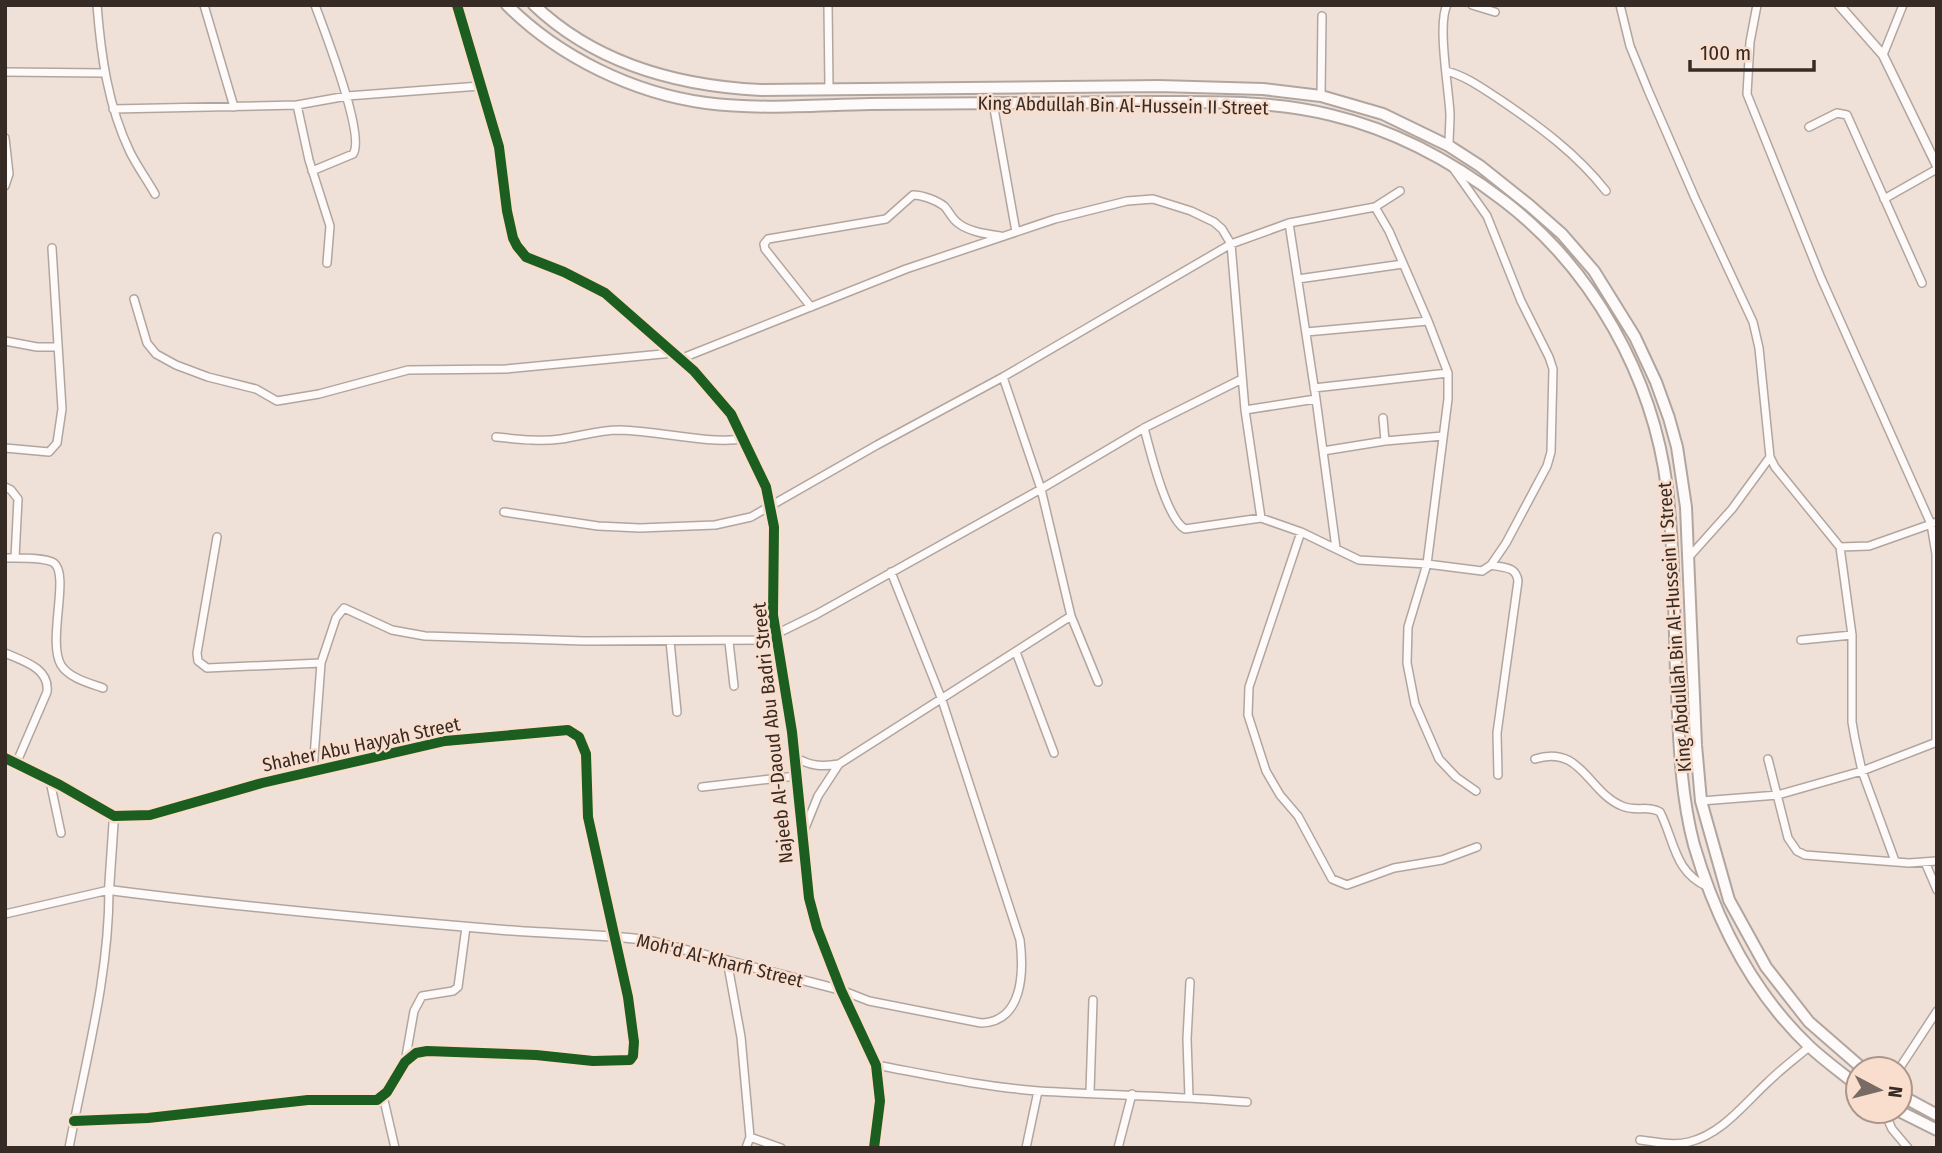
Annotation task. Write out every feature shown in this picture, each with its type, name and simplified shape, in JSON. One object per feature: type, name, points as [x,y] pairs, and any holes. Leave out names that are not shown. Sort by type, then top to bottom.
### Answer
[{"type":"highway","name":"King Abdullah Bin Al-Hussein II Street","points":[[507,5],[535,30],[582,61],[635,84],[707,103],[792,106],[1075,102],[1270,106],[1325,113],[1370,125],[1450,163],[1506,202],[1557,249],[1592,292],[1623,344],[1640,384],[1659,444],[1667,485],[1679,750],[1693,840],[1708,887],[1736,950],[1756,984],[1810,1046],[1844,1074]]},
{"type":"highway","name":"King Abdullah Bin Al-Hussein II Street","points":[[534,5],[565,30],[615,59],[646,72],[710,87],[761,90],[1040,87],[1263,89],[1321,96],[1383,114],[1448,146],[1480,166],[1562,234],[1594,271],[1635,337],[1656,382],[1677,447],[1686,507],[1701,802],[1729,900],[1766,967],[1810,1022],[1847,1055]]},
{"type":"highway","points":[[1040,87],[1046,95],[1041,103]]},
{"type":"highway","points":[[1075,102],[1071,95],[1076,87]]},
{"type":"highway","points":[[1914,1103],[1937,1115]]},
{"type":"highway","points":[[1914,1118],[1937,1130]]},
{"type":"street","points":[[97,5],[104,73],[113,109],[131,154],[155,194]]},
{"type":"street","points":[[204,5],[234,107]]},
{"type":"street","points":[[312,172],[356,151],[347,96],[315,5]]},
{"type":"street","name":"Najeeb Al-Daoud Abu Badri Street","points":[[457,5],[499,147],[507,211],[517,246],[526,257],[564,272],[605,293],[680,359],[725,405],[745,439],[766,487],[771,506],[774,548],[773,615],[794,758],[809,898],[817,928],[841,990]]},
{"type":"street","points":[[828,5],[829,88]]},
{"type":"street","points":[[1447,5],[1444,16],[1450,114],[1448,146]]},
{"type":"street","points":[[1472,5],[1495,12]]},
{"type":"street","points":[[1620,5],[1630,46],[1648,90],[1695,198],[1749,308],[1759,348],[1770,457],[1775,467],[1840,547],[1852,635],[1852,722],[1862,771],[1895,861]]},
{"type":"street","points":[[1701,802],[1778,795],[1862,771],[1936,742],[1934,523],[1821,278],[1747,94],[1750,42],[1757,5]]},
{"type":"street","points":[[1839,5],[1883,55],[1937,168],[1884,199]]},
{"type":"street","points":[[1883,55],[1903,5]]},
{"type":"street","points":[[1321,96],[1322,16]]},
{"type":"street","points":[[1446,71],[1472,82],[1553,137],[1588,167],[1606,191]]},
{"type":"street","points":[[5,72],[104,73]]},
{"type":"street","points":[[113,109],[297,105],[347,96],[481,86]]},
{"type":"street","points":[[993,103],[1016,232]]},
{"type":"street","points":[[297,105],[312,172],[330,226],[327,263]]},
{"type":"street","points":[[1809,127],[1837,113],[1847,115],[1922,283]]},
{"type":"street","points":[[5,138],[9,174],[5,186]]},
{"type":"street","points":[[1144,428],[1164,495],[1180,526],[1190,530],[1261,518],[1301,532],[1350,557],[1368,562],[1427,564],[1476,572],[1492,565],[1547,466],[1551,452],[1553,369],[1521,301],[1487,216],[1450,163]]},
{"type":"street","points":[[504,512],[598,526],[682,528],[742,520],[1003,377],[1231,244],[1289,223],[1375,206],[1400,191]]},
{"type":"street","points":[[811,307],[765,249],[764,244],[768,239],[886,219],[913,195],[920,195],[944,207],[957,223],[963,226],[983,234],[1004,237]]},
{"type":"street","points":[[680,359],[906,269],[1055,219],[1139,198],[1177,205],[1214,222],[1231,244],[1245,410],[1261,518]]},
{"type":"street","points":[[1375,206],[1428,321],[1448,373],[1448,399],[1427,564],[1408,627],[1407,663],[1411,691],[1439,759],[1456,777],[1476,791]]},
{"type":"street","points":[[1289,223],[1336,548]]},
{"type":"street","points":[[5,448],[49,452],[57,443],[62,409],[52,248]]},
{"type":"street","points":[[1298,279],[1403,264]]},
{"type":"street","points":[[134,299],[147,343],[156,354],[208,377],[256,389],[277,401],[319,394],[408,370],[506,369],[673,353]]},
{"type":"street","points":[[1306,332],[1428,321]]},
{"type":"street","points":[[5,341],[57,347]]},
{"type":"street","points":[[1314,388],[1448,373]]},
{"type":"street","points":[[1003,377],[1041,489],[1071,616],[1098,682]]},
{"type":"street","points":[[313,771],[321,663],[336,618],[344,608],[392,630],[417,635],[561,640],[764,640],[1041,489],[1144,428],[1242,379]]},
{"type":"street","points":[[1245,410],[1316,399]]},
{"type":"street","points":[[1383,418],[1385,440]]},
{"type":"street","points":[[496,437],[559,439],[597,431],[624,430],[711,440],[745,439]]},
{"type":"street","points":[[1323,451],[1385,440],[1443,436]]},
{"type":"street","points":[[1688,557],[1732,509],[1770,457]]},
{"type":"street","points":[[5,487],[17,496],[18,502],[15,558]]},
{"type":"street","points":[[1840,547],[1869,546],[1934,523]]},
{"type":"street","points":[[1301,532],[1249,687],[1248,715],[1266,771],[1280,795],[1298,816],[1332,878],[1339,883],[1347,885],[1394,868],[1442,860],[1477,847]]},
{"type":"street","points":[[217,537],[197,653],[200,665],[207,668],[321,663]]},
{"type":"street","points":[[5,558],[48,561],[57,566],[61,576],[55,634],[56,652],[61,666],[81,680],[103,688]]},
{"type":"street","points":[[1492,565],[1512,569],[1518,580],[1497,733],[1498,775]]},
{"type":"street","name":"Moh'd Al-Kharfi Street","points":[[5,914],[109,890],[225,905],[466,927],[615,936],[678,946],[841,990],[869,1001],[993,1023],[1015,1002],[1023,962],[1020,940],[942,700],[891,572]]},
{"type":"street","points":[[794,758],[808,765],[822,767],[839,764],[1071,616]]},
{"type":"street","points":[[1801,640],[1852,635]]},
{"type":"street","points":[[670,641],[677,712]]},
{"type":"street","points":[[729,642],[734,687]]},
{"type":"street","points":[[1016,652],[1054,753]]},
{"type":"street","points":[[5,653],[41,671],[48,683],[47,692],[16,764]]},
{"type":"street","name":"Shaher Abu Hayyah Street","points":[[114,816],[150,815],[313,771],[337,768],[445,741],[559,730],[574,733],[584,744],[588,817],[615,936]]},
{"type":"street","points":[[1535,759],[1547,755],[1562,757],[1573,762],[1607,795],[1623,806],[1660,812],[1685,873],[1708,887]]},
{"type":"street","points":[[5,758],[114,816],[106,955],[69,1148]]},
{"type":"street","points":[[1768,759],[1788,838],[1797,851],[1805,855],[1937,861]]},
{"type":"street","points":[[803,833],[818,796],[839,764]]},
{"type":"street","points":[[702,787],[796,776]]},
{"type":"street","points":[[50,780],[61,833]]},
{"type":"street","points":[[1924,862],[1937,890]]},
{"type":"street","points":[[405,1062],[414,1011],[422,996],[453,991],[457,987],[466,927]]},
{"type":"street","points":[[74,1121],[148,1118],[308,1100],[368,1101],[383,1096],[405,1062],[416,1053],[427,1051],[536,1055],[593,1061],[630,1060],[634,1042],[615,936]]},
{"type":"street","points":[[727,960],[741,1037],[750,1137],[746,1148]]},
{"type":"street","points":[[1189,1097],[1187,1039],[1190,982]]},
{"type":"street","points":[[841,990],[876,1065],[880,1101],[874,1148]]},
{"type":"street","points":[[1090,1092],[1093,1000]]},
{"type":"street","points":[[1908,1055],[1937,1011]]},
{"type":"street","points":[[1640,1140],[1667,1144],[1688,1142],[1704,1136],[1729,1120],[1810,1046]]},
{"type":"street","points":[[876,1065],[1038,1091],[1247,1102]]},
{"type":"street","points":[[1026,1148],[1038,1091]]},
{"type":"street","points":[[1118,1148],[1132,1094]]},
{"type":"street","points":[[383,1096],[395,1148]]},
{"type":"street","points":[[1890,1125],[1908,1148]]},
{"type":"street","points":[[750,1137],[781,1148]]},
{"type":"cycle path","points":[[457,5],[499,147],[507,211],[517,246],[526,257],[564,272],[605,293],[694,371],[731,414],[766,487],[774,527],[773,615],[792,732],[809,898],[817,928],[841,990],[876,1065],[880,1101],[874,1148]]},
{"type":"cycle path","points":[[5,758],[114,816],[150,815],[262,783],[445,741],[568,730],[579,737],[586,754],[588,817],[628,997],[634,1042],[630,1060],[593,1061],[536,1055],[427,1051],[416,1053],[405,1062],[387,1092],[377,1100],[308,1100],[148,1118],[74,1121]]}]
